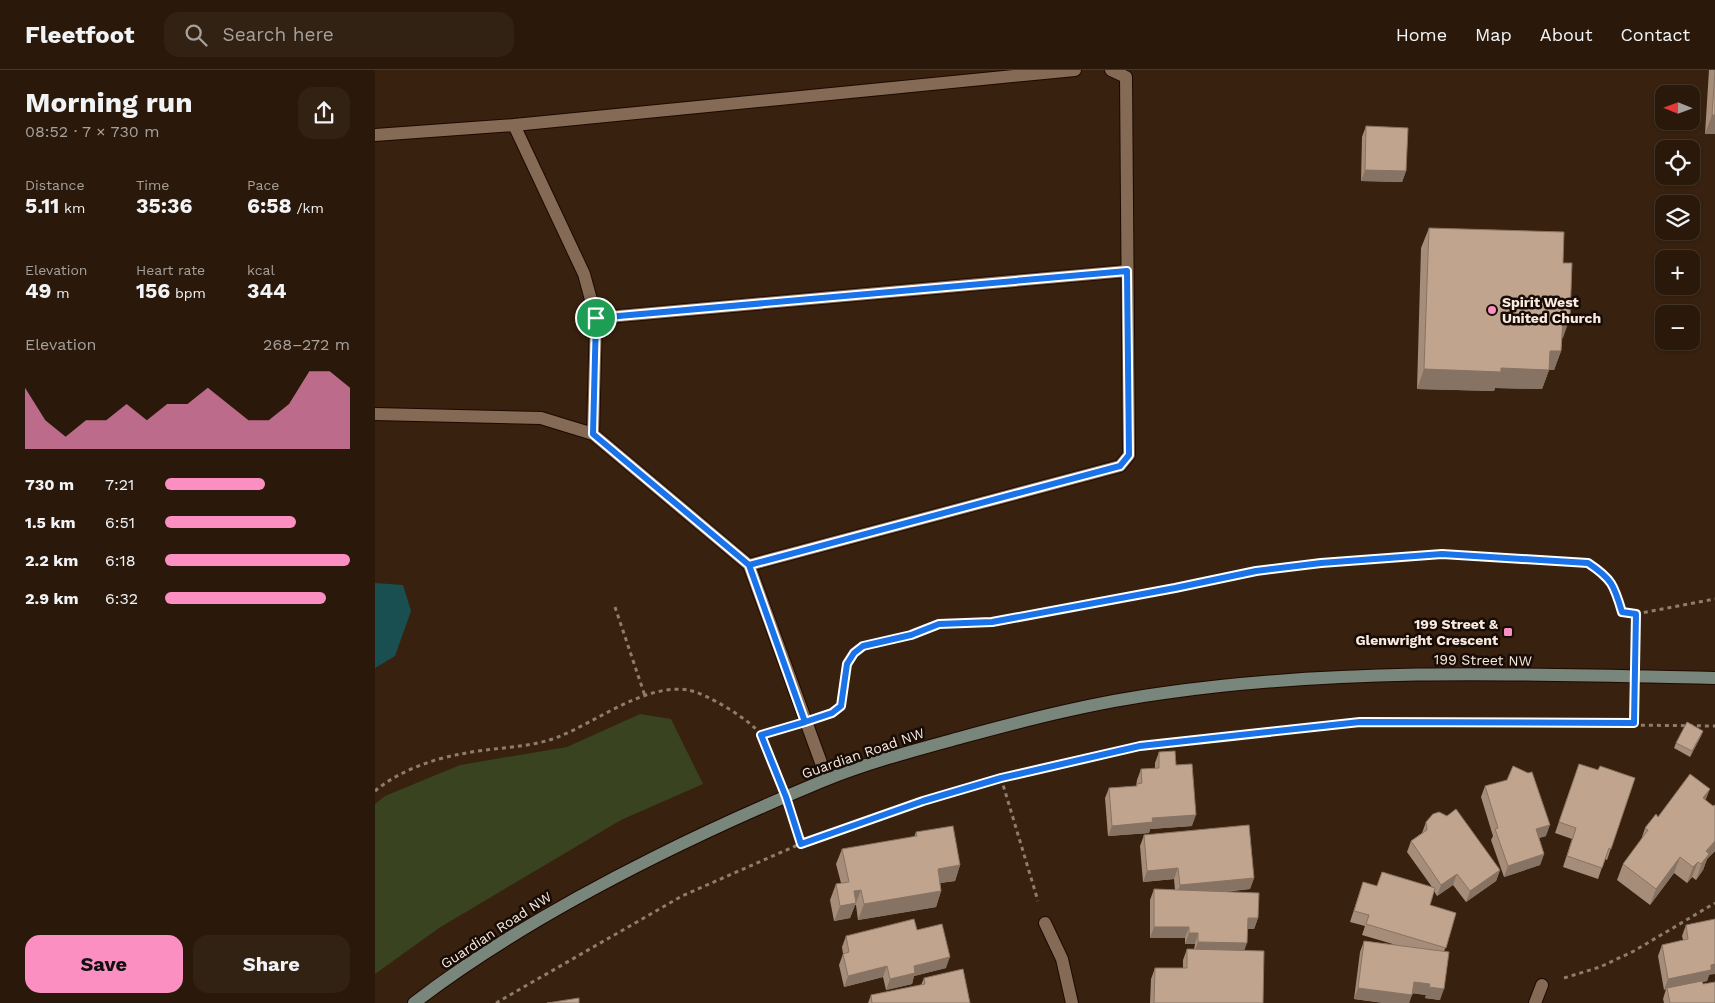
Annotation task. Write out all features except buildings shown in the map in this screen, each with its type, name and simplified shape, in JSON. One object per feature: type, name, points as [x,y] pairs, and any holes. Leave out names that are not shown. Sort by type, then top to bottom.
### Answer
[{"type":"main road","name":"199 Street NW","points":[[1251,684],[1321,678],[1447,674],[1715,678]]},
{"type":"main road","name":"Guardian Road NW","points":[[413,1003],[564,905],[710,829],[827,779],[936,744],[1071,709],[1164,693],[1251,684]]},
{"type":"street","points":[[375,135],[514,125],[1075,70]]},
{"type":"street","points":[[749,565],[1120,466],[1129,455],[1126,78],[1111,70]]},
{"type":"street","points":[[514,125],[584,274],[596,318],[593,434]]},
{"type":"street","points":[[596,318],[1127,271]]},
{"type":"street","points":[[375,414],[541,418],[593,434],[749,565],[827,779]]},
{"type":"street","points":[[1045,923],[1061,959],[1072,1003]]},
{"type":"street","points":[[1535,1003],[1542,985]]},
{"type":"path","points":[[761,735],[832,713],[841,706],[847,664],[854,653],[863,646],[911,635],[939,624],[992,622],[1256,571],[1321,563],[1442,554],[1588,563],[1608,576],[1617,593],[1622,612],[1636,614],[1715,599]]},
{"type":"path","points":[[615,608],[645,696]]},
{"type":"path","points":[[1634,723],[1636,614]]},
{"type":"path","points":[[375,791],[417,767],[460,754],[501,749],[556,738],[645,696],[672,690],[689,690],[727,707],[761,735],[786,797],[801,844]]},
{"type":"path","points":[[496,1003],[682,896],[801,844],[923,801],[1001,778],[1140,746],[1360,722],[1634,723],[1715,726]]},
{"type":"path","points":[[1001,778],[1045,923]]},
{"type":"path","points":[[1542,985],[1600,968],[1634,951],[1715,903]]},
{"type":"green space","points":[[640,714],[671,719],[703,784],[621,820],[439,928],[375,974],[375,804],[385,796],[460,765],[567,747]]},
{"type":"water","points":[[375,583],[403,585],[411,611],[395,656],[375,668]]},
{"type":"place","name":"Spirit West United Church","points":[[1492,310]]},
{"type":"place","name":"199 Street & Glenwright Crescent","points":[[1508,632]]},
{"type":"route","points":[[596,318],[593,434],[749,565],[786,669],[805,722],[761,735],[786,797],[801,844],[923,801],[1001,778],[1140,746],[1360,722],[1634,723],[1636,614],[1622,612],[1617,593],[1608,576],[1588,563],[1442,554],[1321,563],[1256,571],[992,622],[968,625],[939,624],[911,635],[863,646],[854,653],[847,664],[841,706],[832,713],[805,722],[749,565],[1120,466],[1129,455],[1127,271],[596,318]]}]
